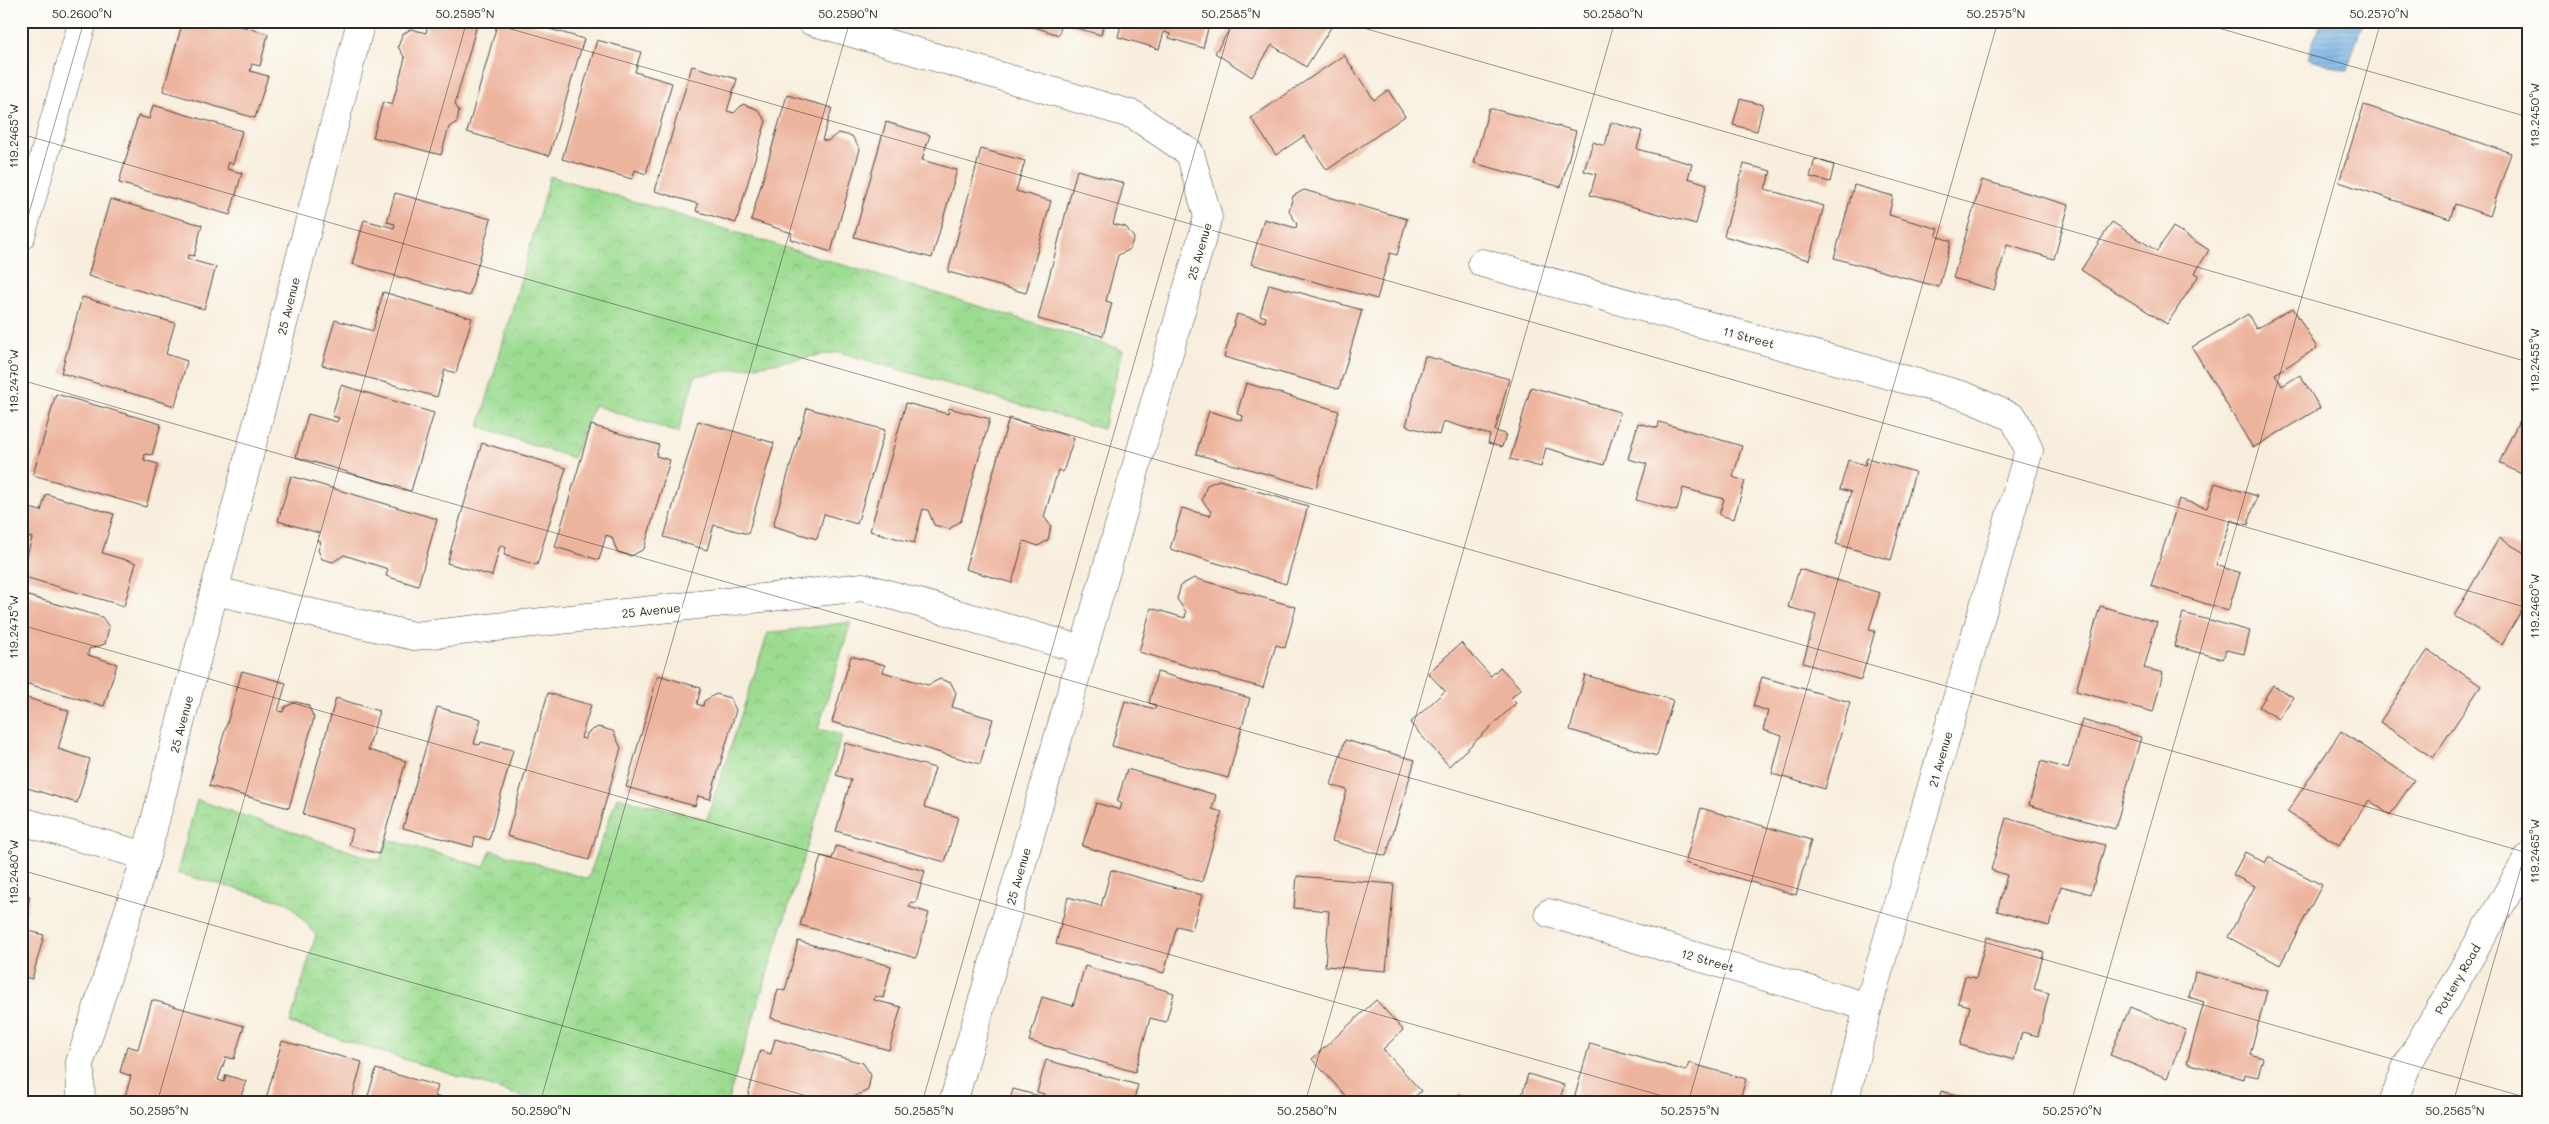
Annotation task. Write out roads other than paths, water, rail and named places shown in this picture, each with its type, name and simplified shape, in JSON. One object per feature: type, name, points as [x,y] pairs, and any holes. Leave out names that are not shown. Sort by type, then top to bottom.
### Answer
[{"type":"street","points":[[21,236],[83,21]]},
{"type":"street","name":"25 Avenue","points":[[81,1103],[80,1062],[146,856],[361,21]]},
{"type":"street","name":"25 Avenue","points":[[811,21],[1134,115],[1190,153],[1208,217],[953,1103]]},
{"type":"street","name":"11 Street","points":[[1482,263],[1966,396],[2014,418]]},
{"type":"street","name":"21 Avenue","points":[[1844,1103],[1868,1007],[2027,459],[2029,450],[2014,418]]},
{"type":"street","name":"25 Avenue","points":[[215,591],[414,636],[863,587],[1084,650]]},
{"type":"street","points":[[21,821],[146,856]]},
{"type":"street","name":"Pottery Road","points":[[2393,1103],[2407,1065],[2528,858]]},
{"type":"street","name":"12 Street","points":[[1549,913],[1868,1007]]},
{"type":"water","points":[[2320,21],[2363,21],[2347,71],[2308,58]]}]
